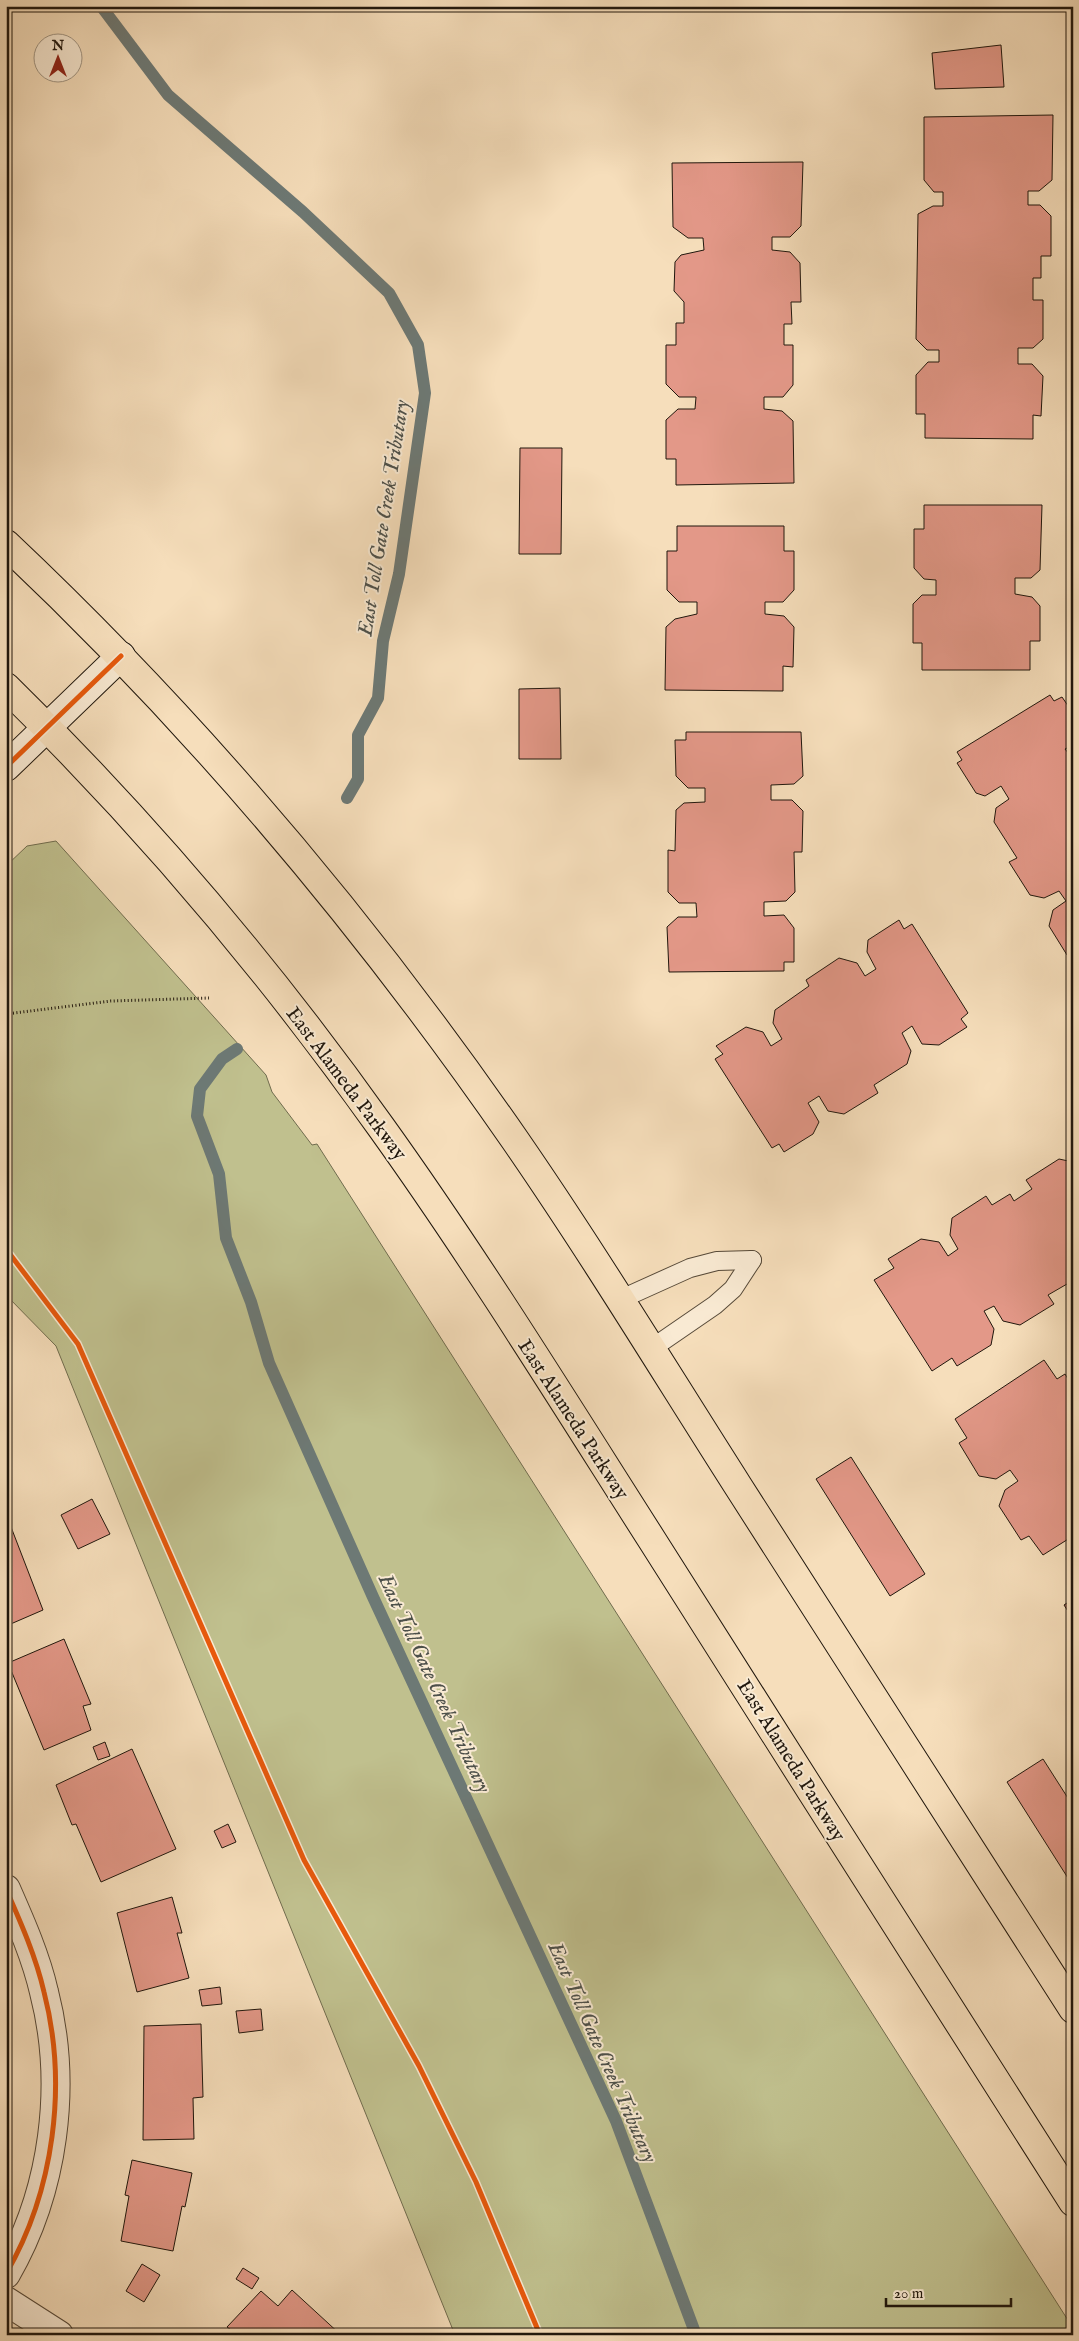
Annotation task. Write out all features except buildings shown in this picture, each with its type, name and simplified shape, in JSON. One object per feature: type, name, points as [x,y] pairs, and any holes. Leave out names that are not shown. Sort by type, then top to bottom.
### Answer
[{"type":"main road","points":[[6,544],[121,656],[276,827],[374,948],[510,1133],[651,1349],[1073,2009]]},
{"type":"main road","name":"East Alameda Parkway","points":[[6,687],[47,727],[147,836],[235,939],[318,1041],[381,1126],[513,1323],[1073,2202]]},
{"type":"street","points":[[6,767],[121,656]]},
{"type":"street","points":[[6,1889],[26,1935],[44,1992],[55,2052],[55,2112],[46,2171],[28,2230],[6,2274]]},
{"type":"street","points":[[6,2300],[59,2335]]},
{"type":"lane","points":[[619,1300],[690,1268],[717,1261],[752,1260],[733,1288],[715,1305],[651,1349]]},
{"type":"path","points":[[6,1014],[111,1001],[209,998]]},
{"type":"green space","points":[[56,841],[266,1075],[272,1092],[312,1145],[317,1144],[1073,2328],[1073,2335],[455,2335],[56,1346],[6,1295],[6,866],[27,846]]},
{"type":"waterway","name":"East Toll Gate Creek Tributary","points":[[101,6],[168,95],[303,212],[389,293],[418,345],[425,393],[399,574],[383,641],[378,698],[358,735],[358,779],[347,798]]},
{"type":"waterway","name":"East Toll Gate Creek Tributary","points":[[237,1049],[222,1059],[200,1089],[197,1116],[219,1174],[226,1238],[251,1302],[269,1363],[373,1597],[616,2121],[696,2335]]},
{"type":"cycle path","points":[[6,767],[121,656]]},
{"type":"cycle path","points":[[6,1249],[78,1344],[304,1860],[419,2066],[476,2182],[540,2335]]},
{"type":"cycle path","points":[[6,1889],[23,1927],[41,1979],[51,2027],[55,2064],[52,2137],[45,2173],[36,2208],[6,2274]]}]
